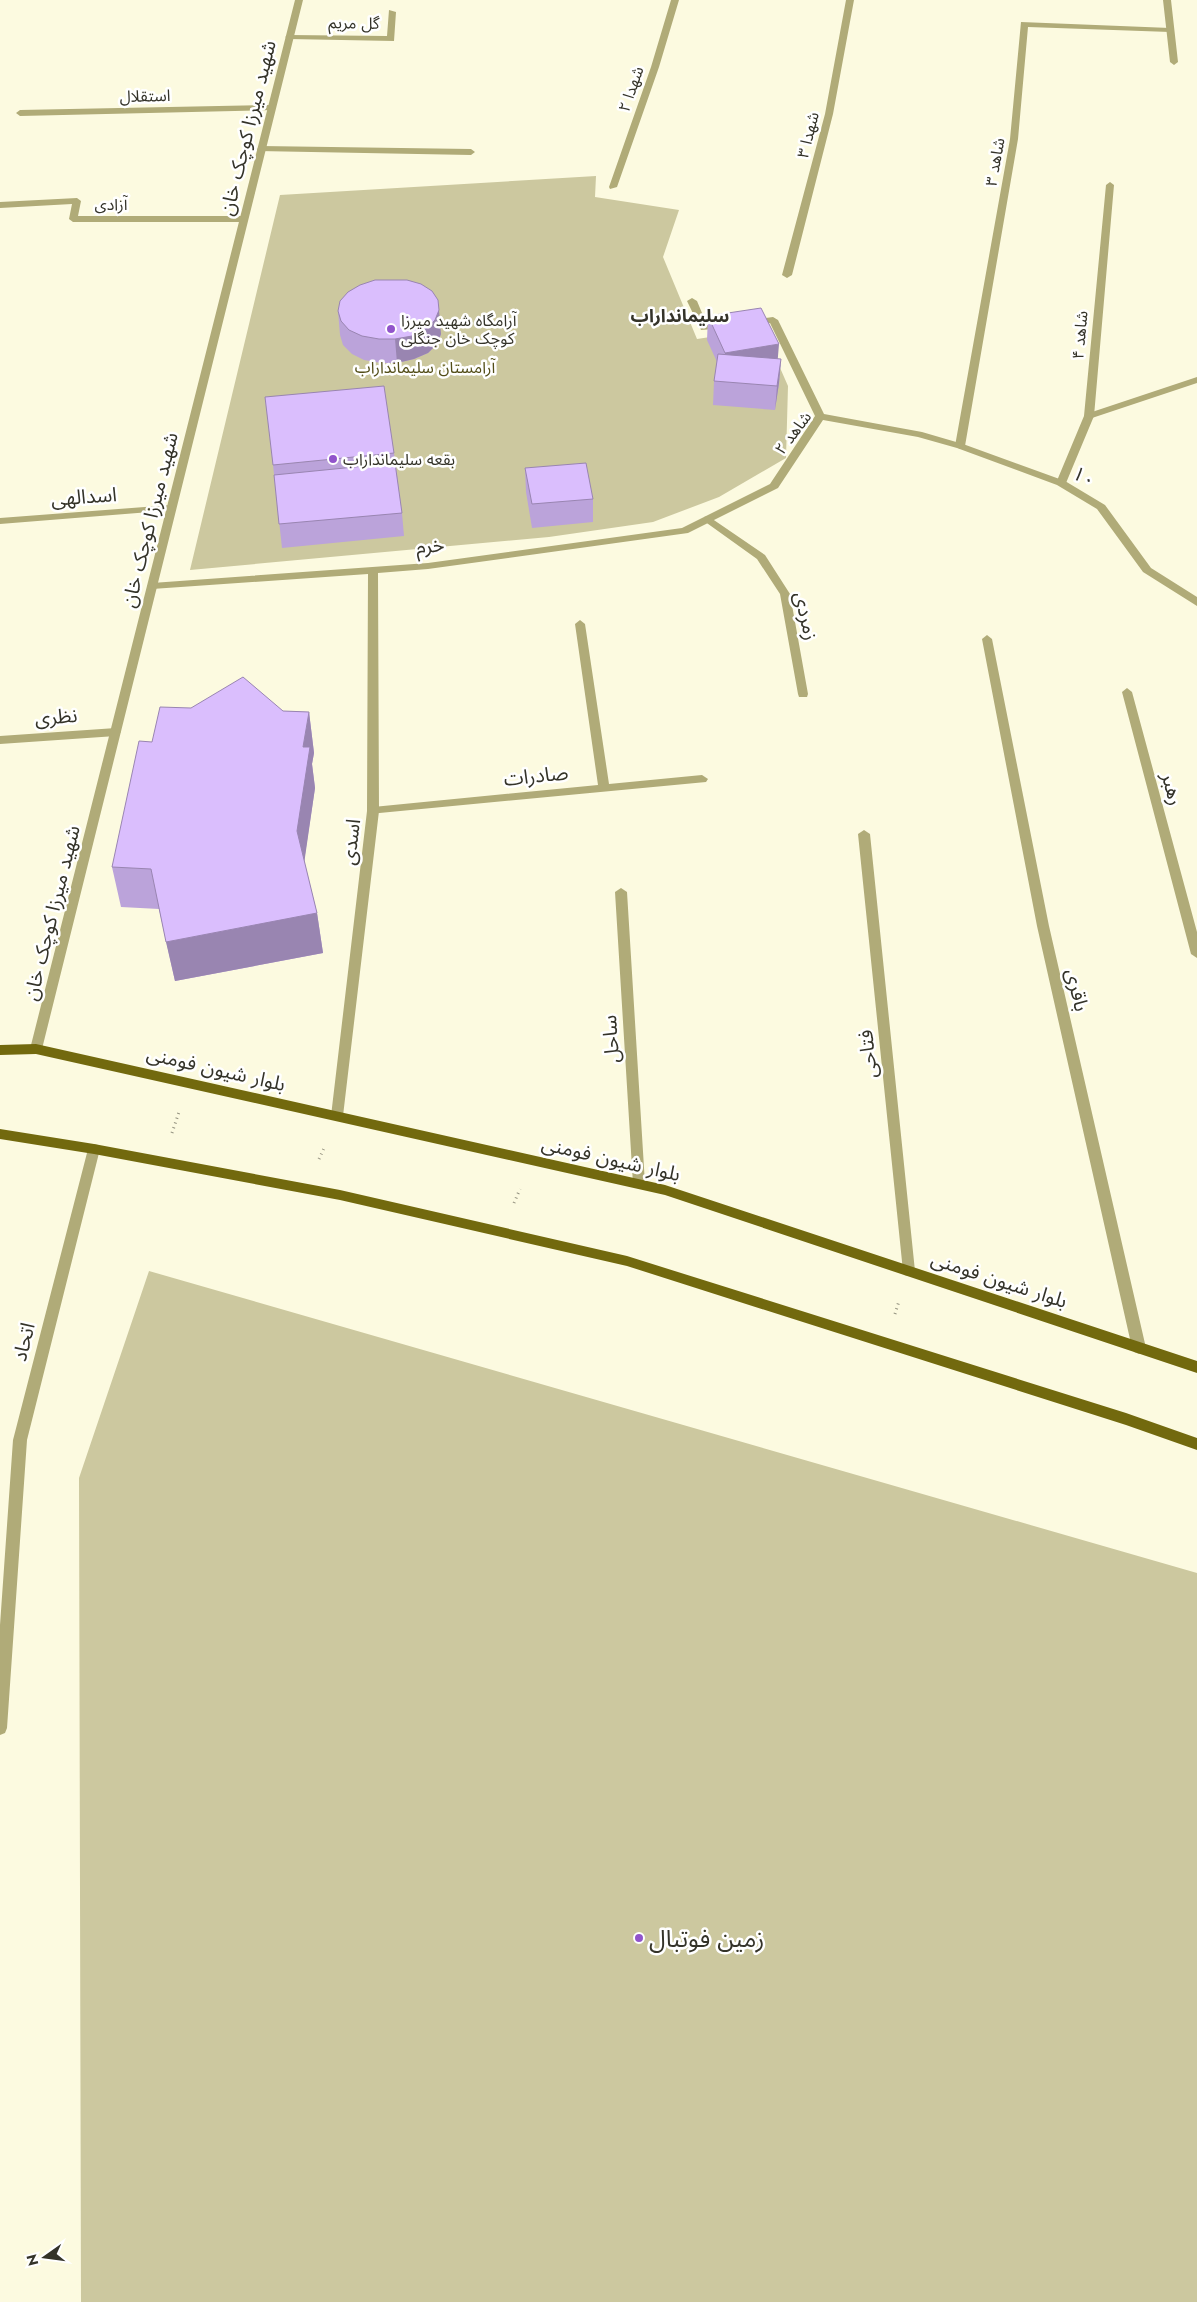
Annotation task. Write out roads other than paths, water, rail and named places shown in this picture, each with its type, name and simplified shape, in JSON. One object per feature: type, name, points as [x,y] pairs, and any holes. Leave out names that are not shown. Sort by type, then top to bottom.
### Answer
[{"type":"main road","name":"بلوار شیون فومنی","points":[[0,1050],[36,1049],[665,1190],[1197,1367]]},
{"type":"main road","points":[[0,1134],[94,1148],[162,1163],[306,1189],[627,1261],[1126,1419],[1197,1444]]},
{"type":"street","name":"شهید میرزا کوچک خان","points":[[36,1049],[298,0]]},
{"type":"street","name":"شهدا ۲","points":[[613,187],[655,67],[675,0]]},
{"type":"street","name":"شهدا ۳","points":[[786,275],[829,114],[850,0]]},
{"type":"street","points":[[1167,0],[1174,62]]},
{"type":"street","name":"گل مریم","points":[[289,37],[391,39],[392,12]]},
{"type":"street","name":"شاهد ۳","points":[[960,446],[1014,139],[1024,24],[1170,30]]},
{"type":"street","name":"استقلال","points":[[20,114],[271,108]]},
{"type":"street","points":[[261,150],[472,152]]},
{"type":"street","name":"شاهد ۴","points":[[1061,483],[1089,416],[1110,185]]},
{"type":"street","name":"آزادی","points":[[0,205],[78,201],[73,219],[244,219]]},
{"type":"street","points":[[692,301],[704,328],[773,320],[820,416]]},
{"type":"street","points":[[1089,416],[1197,380]]},
{"type":"street","name":"شاهد ۲","points":[[708,519],[774,486],[820,416],[919,434]]},
{"type":"street","name":"۱۰","points":[[919,434],[960,446],[1061,483],[1101,507],[1147,570],[1197,602]]},
{"type":"street","name":"اسدالهی","points":[[0,521],[171,508]]},
{"type":"street","name":"خرم","points":[[152,586],[428,566],[684,531],[708,519]]},
{"type":"street","name":"زمردی","points":[[708,519],[760,558],[785,594],[803,694]]},
{"type":"street","name":"اسدی","points":[[337,1116],[373,811],[373,570]]},
{"type":"street","points":[[580,624],[604,788]]},
{"type":"street","name":"باقری","points":[[987,639],[1043,926],[1139,1348]]},
{"type":"street","name":"رهبر","points":[[1127,692],[1197,954]]},
{"type":"street","name":"نظری","points":[[0,740],[116,732]]},
{"type":"street","name":"صادرات","points":[[373,811],[702,779]]},
{"type":"street","name":"فتاحی","points":[[864,834],[909,1271]]},
{"type":"street","name":"ساحل","points":[[621,892],[640,1184]]},
{"type":"street","name":"اتحاد","points":[[0,1728],[20,1440],[94,1148]]},
{"type":"place","name":"آرامگاه شهید میرزا کوچک خان جنگلی","points":[[391,329]]},
{"type":"place","name":"بقعه سلیمانداراب","points":[[333,459]]},
{"type":"place","name":"زمین فوتبال","points":[[639,1938]]},
{"type":"district","name":"سلیمانداراب","points":[[680,316]]},
{"type":"park label","name":"آرامستان سلیمانداراب","points":[[425,367]]}]
